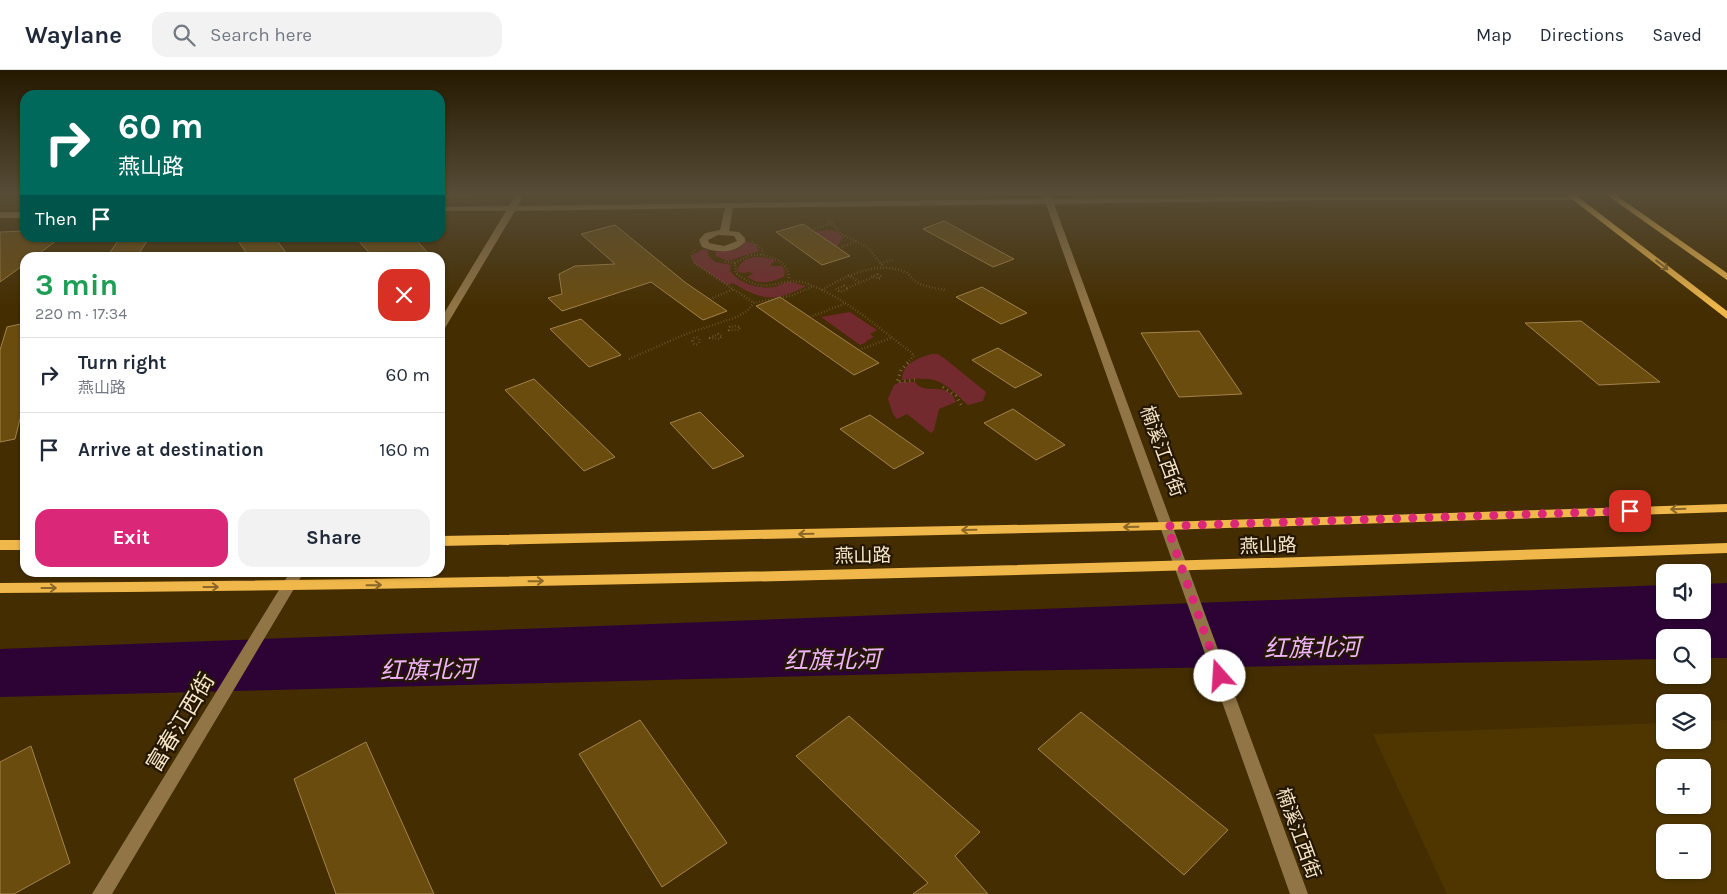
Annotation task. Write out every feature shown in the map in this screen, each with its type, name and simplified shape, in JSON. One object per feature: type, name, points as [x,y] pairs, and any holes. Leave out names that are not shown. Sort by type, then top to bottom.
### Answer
[{"type":"main road","points":[[1618,231],[1727,316]]},
{"type":"main road","points":[[1662,231],[1727,277]]},
{"type":"main road","name":"燕山路","points":[[445,542],[1167,526],[1727,508]]},
{"type":"main road","points":[[0,545],[20,545]]},
{"type":"main road","name":"燕山路","points":[[0,588],[288,587],[1182,567],[1727,548]]},
{"type":"street","points":[[445,319],[496,231]]},
{"type":"street","name":"楠溪江西街","points":[[1060,231],[1299,894]]},
{"type":"street","points":[[724,232],[736,234],[740,236],[741,240],[734,247],[714,249],[705,245],[703,240],[708,235],[724,232]]},
{"type":"street","name":"富春江西街","points":[[101,894],[294,577]]},
{"type":"path","points":[[839,231],[866,246],[885,267],[909,274],[914,281],[946,290]]},
{"type":"path","points":[[741,240],[756,243],[763,249],[762,255]]},
{"type":"path","points":[[839,248],[858,241]]},
{"type":"path","points":[[705,245],[695,249],[691,256],[694,263],[754,303]]},
{"type":"path","points":[[714,249],[713,257],[722,262],[735,264]]},
{"type":"path","points":[[735,264],[740,259],[750,255],[762,255],[784,263],[790,272],[789,280]]},
{"type":"path","points":[[881,263],[893,260]]},
{"type":"path","points":[[735,264],[736,273],[744,280],[759,285],[771,286],[789,280],[813,286],[836,298],[914,356],[902,370],[897,382],[915,380]]},
{"type":"path","points":[[822,290],[848,276],[885,267]]},
{"type":"path","points":[[848,276],[859,283]]},
{"type":"path","points":[[836,298],[842,292],[847,291],[847,288],[872,278]]},
{"type":"path","points":[[630,359],[686,334],[747,311],[754,303],[793,295],[813,286]]},
{"type":"path","points":[[842,292],[837,291],[836,288],[840,286],[847,288]]},
{"type":"path","points":[[710,299],[734,290]]},
{"type":"path","points":[[810,317],[844,304]]},
{"type":"path","points":[[727,320],[732,326]]},
{"type":"path","points":[[686,334],[693,340],[701,340],[710,338],[713,335],[721,335],[732,326]]},
{"type":"path","points":[[729,330],[736,331],[740,329],[738,326],[732,326]]},
{"type":"path","points":[[710,338],[718,340],[722,337],[721,335]]},
{"type":"path","points":[[859,350],[891,338]]},
{"type":"path","points":[[943,387],[956,396],[963,408]]},
{"type":"shaded area","points":[[837,231],[843,237],[837,247],[815,232]]},
{"type":"shaded area","points":[[746,241],[756,245],[759,251],[728,261],[716,256],[715,252],[738,249]]},
{"type":"shaded area","points":[[703,249],[708,250],[708,255],[715,262],[731,265],[730,271],[734,276],[750,285],[774,287],[793,282],[806,286],[785,295],[768,297],[752,293],[733,283],[727,285],[694,263],[691,256]]},
{"type":"shaded area","points":[[762,257],[776,260],[770,265],[782,266],[785,271],[784,277],[770,282],[757,282],[747,277],[753,274],[750,272],[741,273],[737,270],[741,263],[747,259]]},
{"type":"shaded area","points":[[850,312],[877,330],[870,334],[874,337],[860,345],[821,317]]},
{"type":"shaded area","points":[[931,354],[938,354],[944,358],[986,392],[983,401],[968,405],[939,382],[924,379],[902,380],[905,369],[911,362]]},
{"type":"shaded area","points":[[900,382],[915,382],[924,388],[948,391],[952,395],[956,402],[939,409],[934,430],[931,433],[907,414],[897,419],[893,414],[888,399],[894,385]]},
{"type":"shaded area","points":[[1727,720],[1727,894],[1447,894],[1373,734],[1656,723],[1656,749],[1711,749],[1711,721]]},
{"type":"water","name":"红旗北河","points":[[1727,583],[1727,658],[1711,658],[1711,629],[1656,629],[1656,659],[1009,671],[0,697],[0,649],[1656,585],[1656,619],[1711,619],[1711,584]]},
{"type":"building","points":[[20,231],[20,242],[55,242],[41,252],[20,252],[20,268],[0,282],[0,232]]},
{"type":"building","points":[[591,231],[623,231],[686,283],[727,311],[703,320],[651,282],[562,311],[548,298],[562,294],[559,274],[575,266],[615,264],[581,234]]},
{"type":"building","points":[[814,231],[850,256],[822,265],[776,232]]},
{"type":"building","points":[[928,231],[963,231],[1014,259],[993,267]]},
{"type":"building","points":[[117,242],[146,242],[140,252],[110,252]]},
{"type":"building","points":[[239,242],[278,242],[286,252],[246,252]]},
{"type":"building","points":[[360,242],[418,242],[427,252],[369,252]]},
{"type":"building","points":[[982,287],[1027,313],[1001,324],[956,297]]},
{"type":"building","points":[[780,297],[879,363],[854,375],[756,306]]},
{"type":"building","points":[[581,319],[621,355],[589,367],[550,329]]},
{"type":"building","points":[[1581,321],[1660,382],[1599,385],[1525,323]]},
{"type":"building","points":[[20,324],[20,419],[15,439],[0,442],[0,350],[7,327]]},
{"type":"building","points":[[1199,331],[1242,394],[1179,397],[1141,333]]},
{"type":"building","points":[[998,348],[1042,375],[1015,388],[972,360]]},
{"type":"building","points":[[534,379],[615,457],[584,471],[505,390]]},
{"type":"building","points":[[1013,409],[1065,445],[1036,460],[984,423]]},
{"type":"building","points":[[700,412],[744,456],[713,469],[670,423]]},
{"type":"building","points":[[870,415],[924,453],[894,469],[840,429]]},
{"type":"building","points":[[1081,712],[1228,830],[1184,875],[1038,749]]},
{"type":"building","points":[[849,716],[980,832],[955,856],[988,894],[913,894],[928,883],[796,756]]},
{"type":"building","points":[[640,720],[727,843],[662,887],[579,754]]},
{"type":"building","points":[[366,742],[434,894],[336,894],[294,779]]},
{"type":"building","points":[[31,746],[70,863],[14,894],[0,894],[0,762]]},
{"type":"route","points":[[1220,676],[1167,526],[1630,511]]}]
